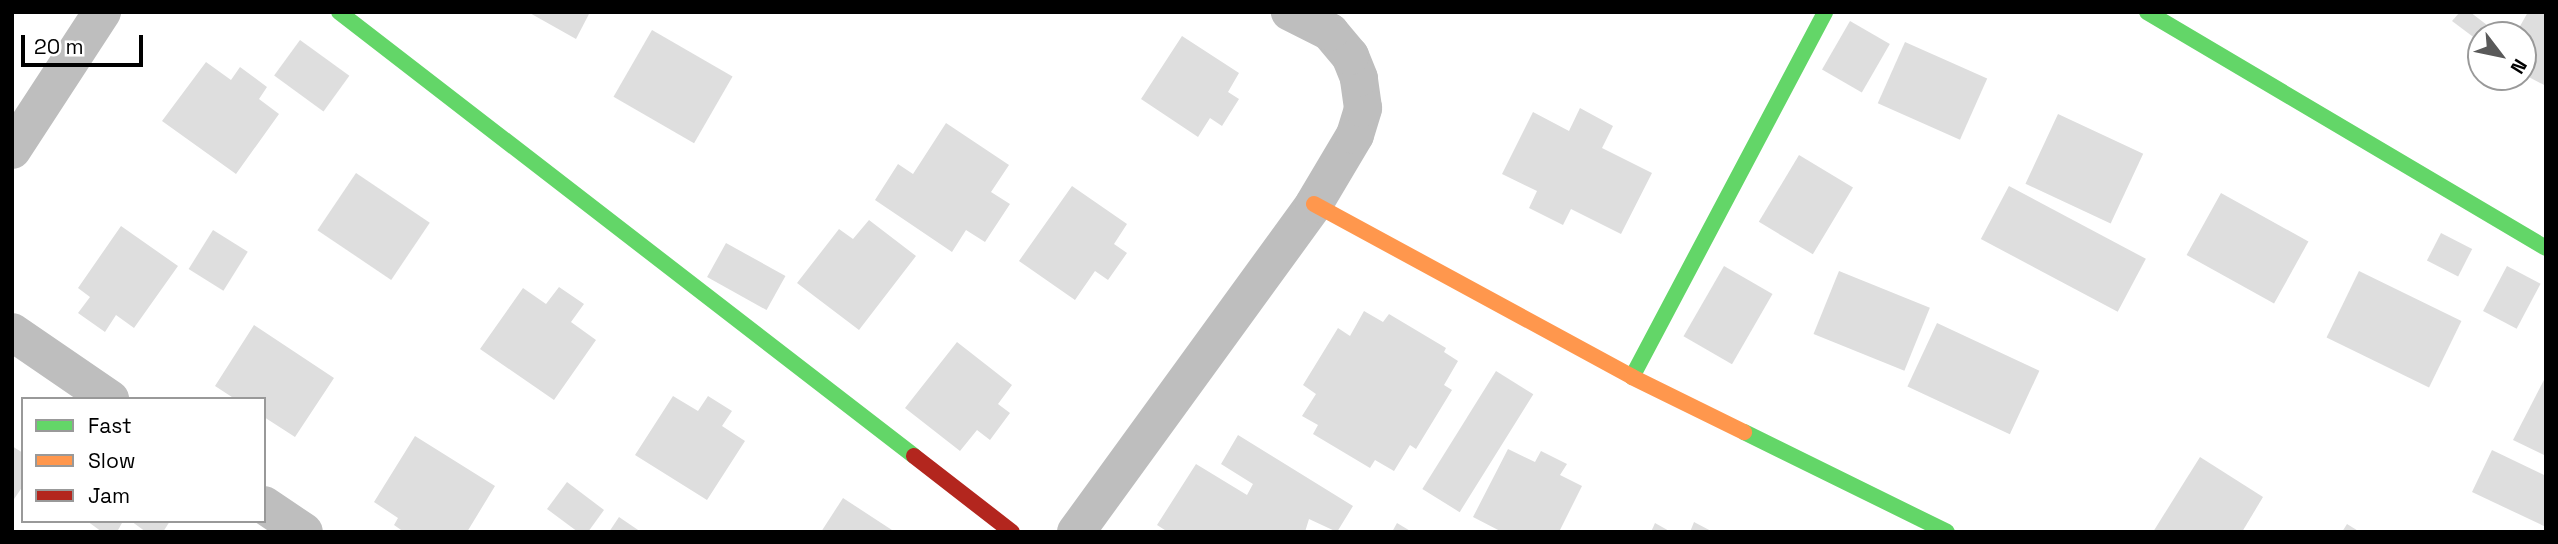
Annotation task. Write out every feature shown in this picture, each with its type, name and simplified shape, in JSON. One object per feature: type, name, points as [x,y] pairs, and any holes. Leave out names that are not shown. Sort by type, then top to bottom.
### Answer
[{"type":"street","points":[[12,150],[102,12]]},
{"type":"street","points":[[339,12],[1012,532]]},
{"type":"street","points":[[1076,532],[1314,204],[1355,135],[1363,108],[1359,78],[1350,56],[1330,32],[1290,12]]},
{"type":"street","points":[[1632,377],[1825,12]]},
{"type":"street","points":[[2147,12],[2546,248]]},
{"type":"street","points":[[1314,204],[1632,377],[1947,532]]},
{"type":"street","points":[[12,332],[107,397]]},
{"type":"street","points":[[266,506],[304,532]]},
{"type":"building","points":[[528,12],[590,12],[576,39]]},
{"type":"building","points":[[2460,12],[2470,12],[2482,21],[2467,21],[2467,32],[2452,21]]},
{"type":"building","points":[[2528,12],[2546,12],[2546,86],[2537,81],[2537,21],[2523,21]]},
{"type":"building","points":[[1850,21],[1890,44],[1862,92],[1822,69]]},
{"type":"building","points":[[652,30],[733,76],[694,143],[614,97]]},
{"type":"building","points":[[1182,36],[1239,73],[1228,92],[1239,99],[1222,126],[1210,118],[1198,137],[1141,99]]},
{"type":"building","points":[[300,40],[349,76],[323,111],[274,76]]},
{"type":"building","points":[[1905,42],[1987,79],[1960,140],[1878,103]]},
{"type":"building","points":[[206,62],[231,80],[240,67],[267,87],[259,99],[279,114],[236,174],[162,121]]},
{"type":"building","points":[[1580,108],[1613,126],[1602,148],[1652,173],[1621,234],[1571,209],[1563,225],[1529,208],[1537,191],[1502,174],[1533,112],[1569,131]]},
{"type":"building","points":[[2058,114],[2143,154],[2111,224],[2025,184]]},
{"type":"building","points":[[946,123],[1009,165],[991,192],[1010,204],[985,242],[966,230],[952,252],[875,200],[898,164],[913,174]]},
{"type":"building","points":[[1799,155],[1853,187],[1813,254],[1759,222]]},
{"type":"building","points":[[356,173],[430,223],[391,280],[317,230]]},
{"type":"building","points":[[1072,186],[1127,224],[1114,244],[1127,253],[1108,280],[1095,271],[1075,300],[1019,261]]},
{"type":"building","points":[[2009,186],[2146,259],[2118,312],[1981,239]]},
{"type":"building","points":[[2221,193],[2308,241],[2274,304],[2187,255]]},
{"type":"building","points":[[869,220],[916,256],[859,330],[797,283],[839,229],[853,239]]},
{"type":"building","points":[[121,226],[178,266],[134,328],[116,315],[105,332],[78,313],[90,297],[78,288]]},
{"type":"building","points":[[213,230],[248,252],[223,291],[189,269]]},
{"type":"building","points":[[2441,233],[2472,249],[2458,277],[2427,261]]},
{"type":"building","points":[[726,243],[785,276],[767,310],[707,277]]},
{"type":"building","points":[[1724,266],[1772,294],[1732,364],[1684,336]]},
{"type":"building","points":[[2507,266],[2541,284],[2517,329],[2483,311]]},
{"type":"building","points":[[1839,271],[1930,308],[1904,371],[1814,334]]},
{"type":"building","points":[[2359,271],[2461,321],[2429,387],[2327,338]]},
{"type":"building","points":[[559,287],[584,304],[571,322],[596,340],[554,400],[480,349],[523,288],[546,304]]},
{"type":"building","points":[[1364,311],[1383,322],[1389,314],[1446,348],[1444,352],[1458,361],[1444,385],[1452,390],[1416,449],[1410,445],[1394,471],[1375,460],[1370,468],[1313,434],[1318,425],[1302,416],[1316,394],[1303,385],[1338,328],[1350,336]]},
{"type":"building","points":[[1937,323],[2039,371],[2010,434],[1907,386]]},
{"type":"building","points":[[254,325],[334,378],[295,437],[266,418],[266,397],[232,397],[215,386]]},
{"type":"building","points":[[957,342],[1012,385],[998,404],[1010,413],[990,440],[977,430],[960,451],[905,408]]},
{"type":"building","points":[[1496,371],[1533,394],[1460,512],[1422,489]]},
{"type":"building","points":[[2546,376],[2546,456],[2513,440]]},
{"type":"building","points":[[673,396],[698,411],[708,396],[732,411],[722,426],[745,441],[707,500],[635,455]]},
{"type":"building","points":[[1238,435],[1353,506],[1337,532],[1309,519],[1305,532],[1168,532],[1157,525],[1196,464],[1247,495],[1253,484],[1221,464]]},
{"type":"building","points":[[415,436],[495,486],[467,532],[404,532],[394,525],[398,518],[374,502]]},
{"type":"building","points":[[12,446],[21,452],[21,489],[12,502]]},
{"type":"building","points":[[1508,449],[1535,462],[1541,451],[1567,464],[1560,475],[1582,486],[1559,532],[1502,532],[1473,517]]},
{"type":"building","points":[[2492,450],[2546,476],[2546,527],[2472,492]]},
{"type":"building","points":[[2200,457],[2263,497],[2242,532],[2153,532]]},
{"type":"building","points":[[567,482],[604,510],[588,532],[578,532],[547,509]]},
{"type":"building","points":[[843,498],[895,532],[821,532]]},
{"type":"building","points":[[619,517],[641,532],[609,532]]},
{"type":"building","points":[[1694,522],[1713,532],[1690,532]]},
{"type":"building","points":[[90,523],[122,523],[117,532],[102,532]]},
{"type":"building","points":[[134,523],[169,523],[163,532],[146,532]]},
{"type":"building","points":[[1397,523],[1412,532],[1392,532]]},
{"type":"building","points":[[1655,523],[1671,532],[1651,532]]},
{"type":"building","points":[[2347,524],[2360,532],[2342,532]]},
{"type":"traffic: fast","points":[[339,12],[914,456]]},
{"type":"traffic: fast","points":[[1632,377],[1825,12]]},
{"type":"traffic: fast","points":[[2147,12],[2546,248]]},
{"type":"traffic: fast","points":[[1744,432],[1947,532]]},
{"type":"traffic: slow","points":[[1314,204],[1632,377],[1744,432]]},
{"type":"traffic: jam","points":[[914,456],[1012,532]]}]
